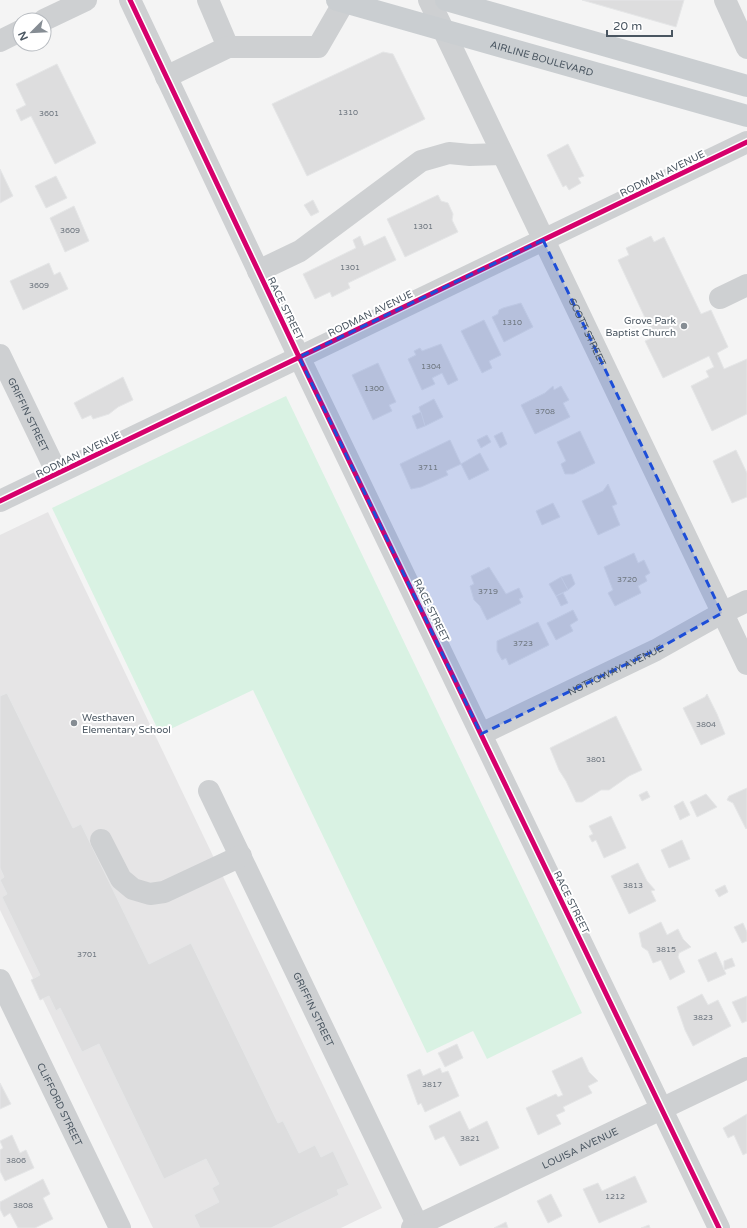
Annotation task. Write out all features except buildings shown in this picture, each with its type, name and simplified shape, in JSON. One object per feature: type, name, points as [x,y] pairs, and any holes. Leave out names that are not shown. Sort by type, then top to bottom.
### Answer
[{"type":"main road","points":[[446,0],[747,86]]},
{"type":"main road","name":"AIRLINE BOULEVARD","points":[[340,1],[747,116]]},
{"type":"street","points":[[52,16],[86,0]]},
{"type":"street","name":"RACE STREET","points":[[130,0],[258,271],[719,1228]]},
{"type":"street","points":[[208,0],[228,48]]},
{"type":"street","name":"SCOTT STREET","points":[[429,0],[747,664]]},
{"type":"street","points":[[725,0],[747,48]]},
{"type":"street","points":[[166,77],[228,48],[318,47],[340,1]]},
{"type":"street","points":[[0,41],[12,35]]},
{"type":"street","name":"RODMAN AVENUE","points":[[0,501],[747,142]]},
{"type":"street","points":[[258,271],[300,251],[421,161],[449,154],[502,154]]},
{"type":"street","points":[[720,298],[747,285]]},
{"type":"street","name":"GRIFFIN STREET","points":[[0,355],[57,474]]},
{"type":"street","name":"NOTTOWAY AVENUE","points":[[481,734],[656,650],[722,613],[747,601]]},
{"type":"street","name":"GRIFFIN STREET","points":[[209,791],[416,1227]]},
{"type":"street","points":[[101,840],[121,879],[133,889],[150,894],[164,892],[241,856]]},
{"type":"street","name":"CLIFFORD STREET","points":[[0,980],[120,1228]]},
{"type":"street","name":"LOUISA AVENUE","points":[[416,1227],[747,1068]]},
{"type":"highlighted area","points":[[543,240],[722,613],[656,650],[481,734],[299,357]]},
{"type":"shaded area","name":"Westhaven Elementary School","points":[[48,512],[382,1208],[341,1228],[153,1228],[0,910],[0,535]]},
{"type":"green space","points":[[286,396],[582,1013],[487,1059],[473,1031],[427,1053],[253,690],[160,734],[52,508]]},
{"type":"cycle path","points":[[130,0],[299,357],[719,1228]]},
{"type":"cycle path","points":[[0,501],[747,142]]},
{"type":"place","name":"Grove Park Baptist Church","points":[[684,326]]},
{"type":"place","name":"Westhaven Elementary School","points":[[74,723]]}]
